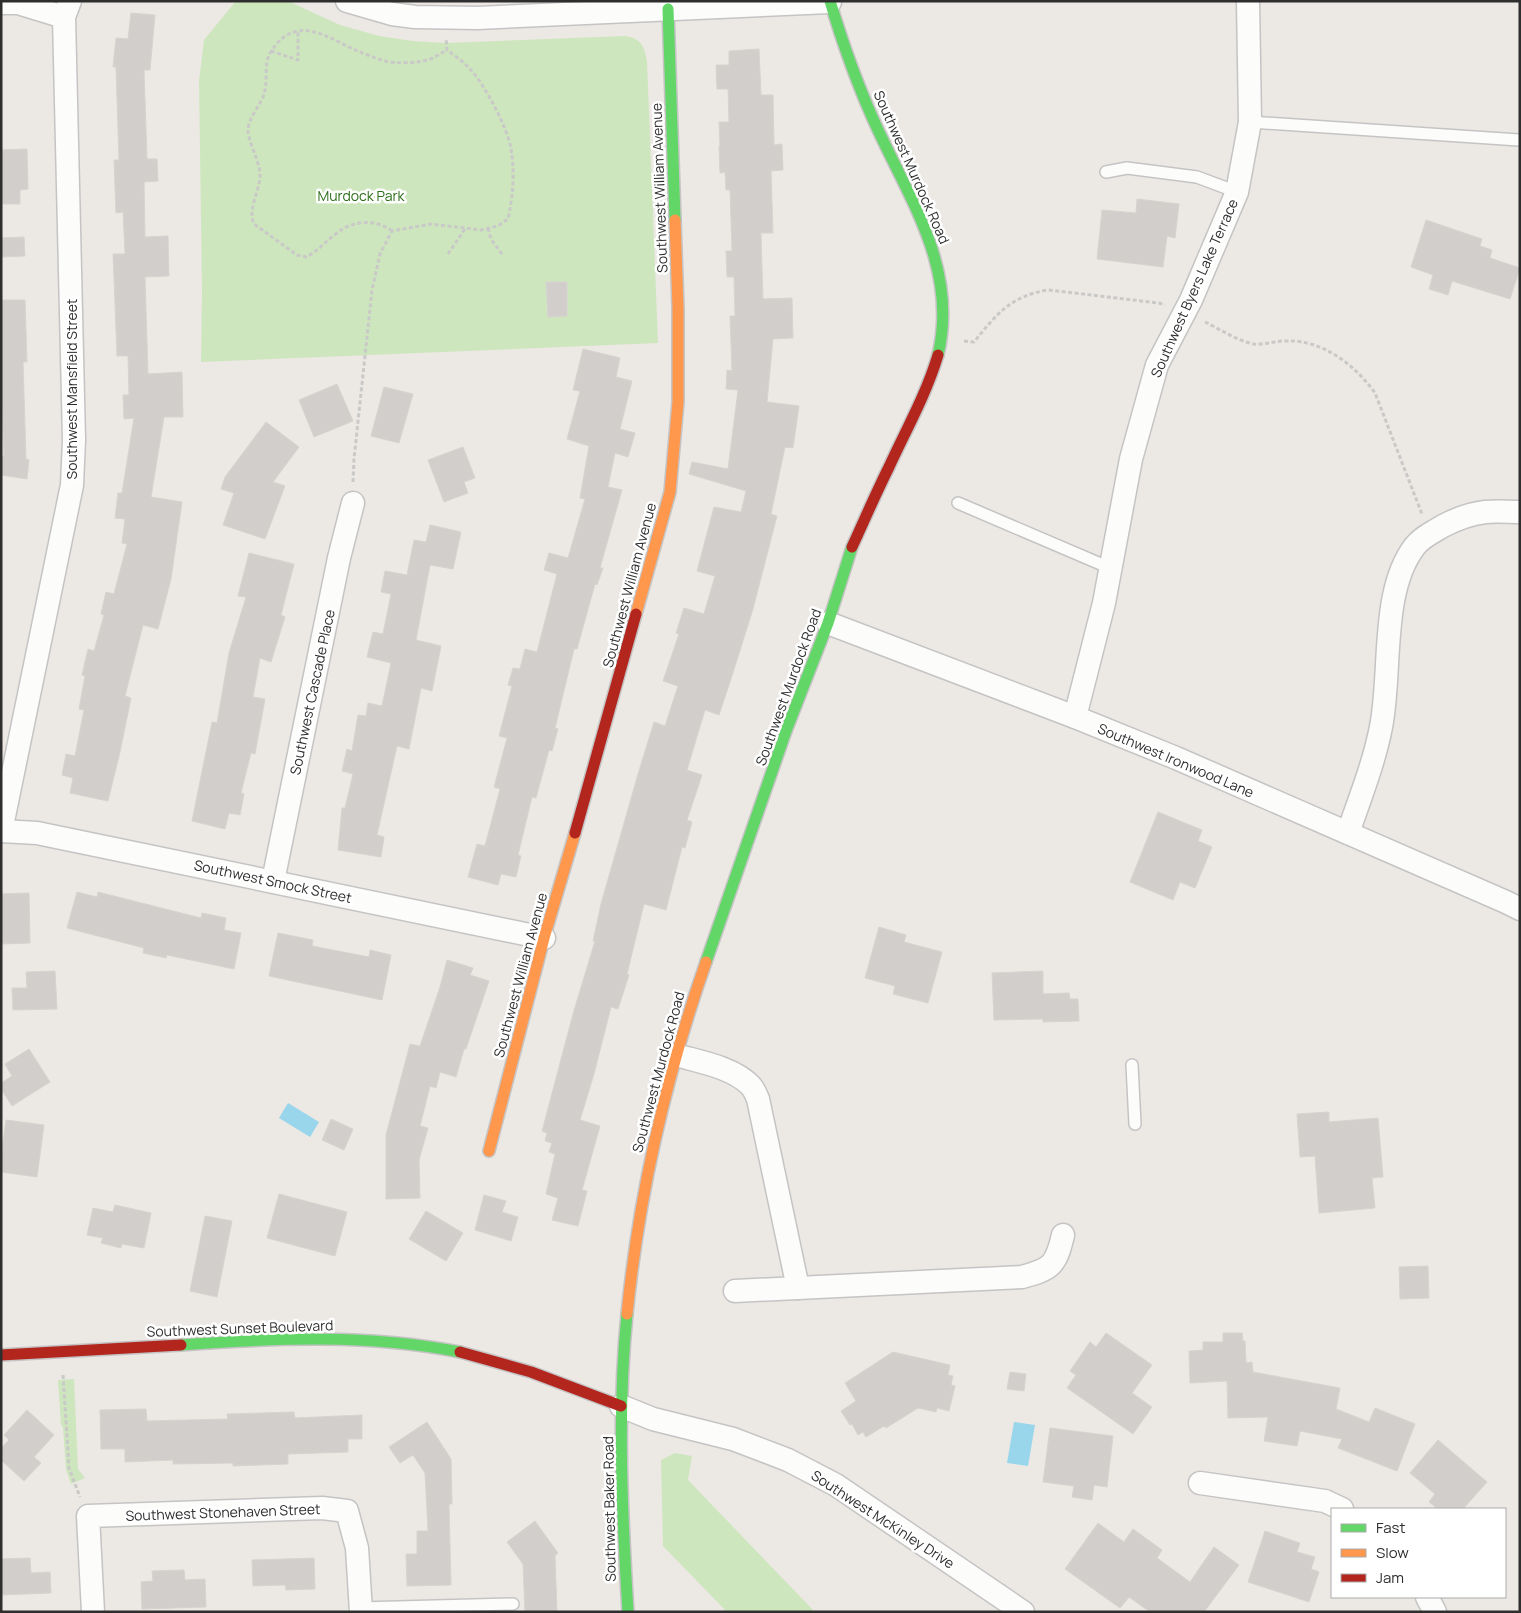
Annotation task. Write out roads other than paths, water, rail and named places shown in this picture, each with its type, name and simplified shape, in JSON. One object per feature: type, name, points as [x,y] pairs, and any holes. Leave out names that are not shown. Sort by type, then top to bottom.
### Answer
[{"type":"main road","name":"Southwest Murdock Road","points":[[621,1406],[622,1354],[633,1256],[650,1159],[676,1055],[691,1005],[786,731],[828,623],[852,548],[874,497],[931,379],[939,352],[943,297],[932,244],[914,201],[873,119],[842,41],[830,2]]},
{"type":"main road","name":"Southwest William Avenue","points":[[489,1151],[544,938],[590,784],[670,492],[678,402],[678,308],[668,9]]},
{"type":"main road","name":"Southwest Sunset Boulevard","points":[[1,1356],[296,1338],[378,1340],[438,1348],[469,1355],[588,1392],[621,1406]]},
{"type":"main road","name":"Southwest Baker Road","points":[[621,1406],[622,1516],[628,1612]]},
{"type":"street","points":[[347,1],[392,14],[446,18],[502,9],[668,9],[830,2]]},
{"type":"street","name":"Southwest Byers Lake Terrace","points":[[1075,717],[1104,603],[1131,459],[1155,374],[1185,312],[1237,192],[1250,122],[1248,1]]},
{"type":"street","points":[[1,2],[67,9]]},
{"type":"street","name":"Southwest Mansfield Street","points":[[1,831],[72,485],[74,440],[67,9]]},
{"type":"street","name":"Southwest Cascade Place","points":[[273,881],[339,558],[353,503]]},
{"type":"street","points":[[1348,832],[1364,787],[1381,727],[1392,608],[1396,585],[1404,564],[1416,545],[1429,534],[1460,518],[1486,512],[1520,512]]},
{"type":"street","name":"Southwest Ironwood Lane","points":[[828,623],[1075,717],[1176,758],[1520,909]]},
{"type":"street","name":"Southwest Smock Street","points":[[1,831],[37,832],[544,938]]},
{"type":"street","points":[[676,1055],[728,1071],[741,1077],[752,1086],[758,1099],[798,1288]]},
{"type":"street","points":[[735,1291],[1022,1277],[1037,1273],[1051,1266],[1058,1254],[1063,1234]]},
{"type":"street","name":"Southwest McKinley Drive","points":[[621,1406],[653,1419],[733,1439],[788,1460],[836,1485],[1023,1612]]},
{"type":"street","points":[[1200,1483],[1326,1501],[1340,1508]]},
{"type":"street","name":"Southwest Stonehaven Street","points":[[93,1612],[88,1516],[322,1508],[347,1511],[357,1548],[360,1610]]},
{"type":"street","points":[[1428,1598],[1435,1612]]},
{"type":"lane","points":[[1250,122],[1519,140]]},
{"type":"lane","points":[[1106,172],[1127,168],[1198,177],[1237,192]]},
{"type":"lane","points":[[958,503],[1110,568]]},
{"type":"lane","points":[[1132,1065],[1134,1124]]},
{"type":"lane","points":[[360,1610],[513,1604]]},
{"type":"water","points":[[288,1103],[319,1122],[310,1137],[279,1118]]},
{"type":"water","points":[[1014,1422],[1035,1425],[1028,1466],[1007,1463]]},
{"type":"park label","name":"Murdock Park","points":[[361,195]]}]
